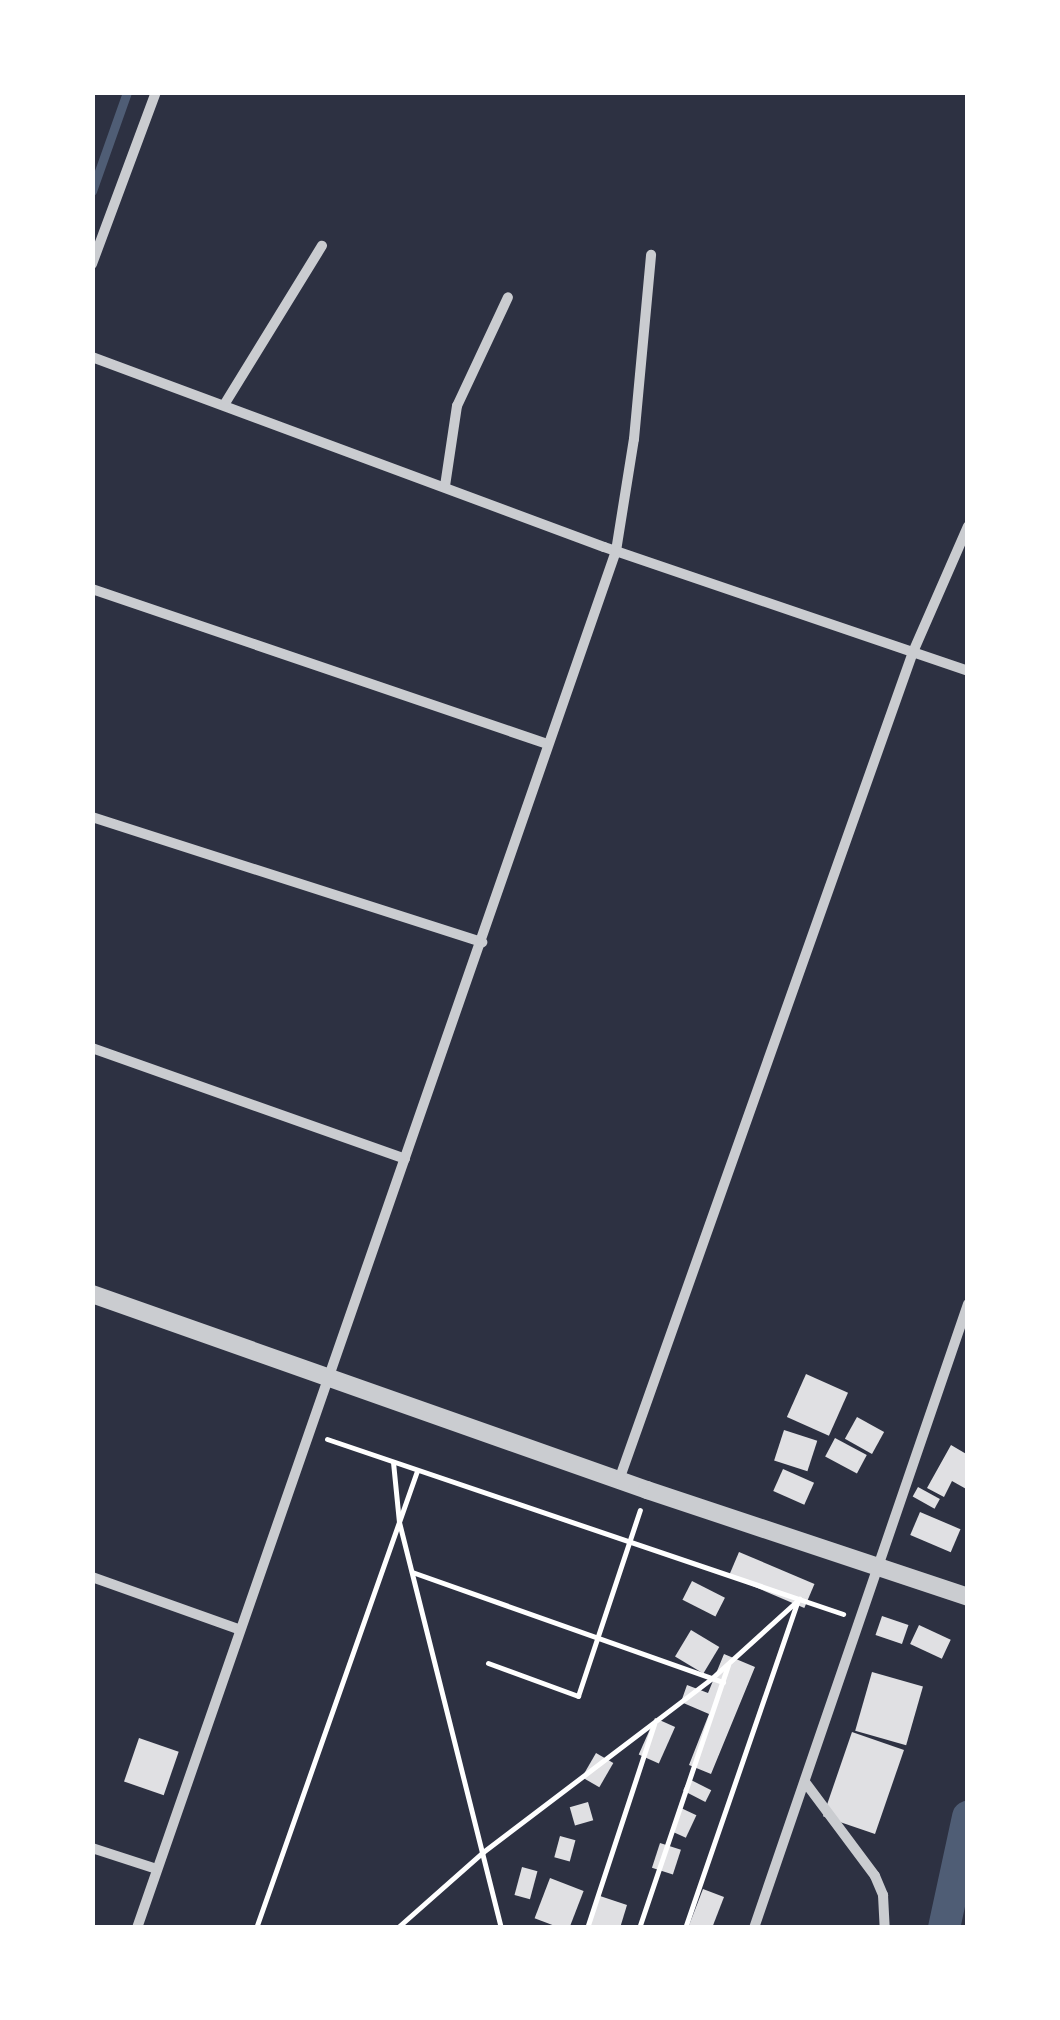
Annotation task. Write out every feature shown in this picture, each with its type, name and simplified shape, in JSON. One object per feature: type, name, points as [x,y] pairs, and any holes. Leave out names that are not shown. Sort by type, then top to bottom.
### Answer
[{"type":"street","points":[[92,264],[156,92]]},
{"type":"street","points":[[224,405],[322,246]]},
{"type":"street","points":[[138,1928],[238,1629],[310,1434],[616,551],[634,439],[651,255]]},
{"type":"street","points":[[445,486],[456,406],[508,297]]},
{"type":"street","points":[[92,357],[616,551],[968,671]]},
{"type":"street","points":[[619,1480],[913,652],[968,526]]},
{"type":"street","points":[[92,589],[547,744]]},
{"type":"street","points":[[92,816],[482,942]]},
{"type":"street","points":[[92,1048],[406,1159]]},
{"type":"street","points":[[92,1294],[647,1490],[880,1565],[968,1598]]},
{"type":"street","points":[[754,1928],[968,1304]]},
{"type":"street","points":[[92,1577],[238,1629]]},
{"type":"street","points":[[805,1782],[876,1876],[883,1896],[885,1928]]},
{"type":"street","points":[[92,1848],[157,1870]]},
{"type":"path","points":[[310,1434],[862,1620]]},
{"type":"path","points":[[393,1462],[400,1522],[501,1928]]},
{"type":"path","points":[[256,1928],[418,1470]]},
{"type":"path","points":[[488,1663],[578,1696],[647,1490]]},
{"type":"path","points":[[412,1572],[722,1682]]},
{"type":"path","points":[[397,1928],[483,1852],[712,1678],[799,1599]]},
{"type":"path","points":[[685,1928],[799,1599]]},
{"type":"path","points":[[639,1928],[729,1664]]},
{"type":"path","points":[[587,1928],[654,1721]]},
{"type":"building","points":[[806,1374],[848,1393],[829,1436],[787,1417]]},
{"type":"building","points":[[857,1417],[884,1432],[872,1454],[845,1439]]},
{"type":"building","points":[[784,1430],[817,1441],[807,1471],[774,1460]]},
{"type":"building","points":[[835,1438],[867,1455],[857,1473],[825,1457]]},
{"type":"building","points":[[951,1445],[968,1455],[968,1490],[952,1481],[944,1497],[927,1488]]},
{"type":"building","points":[[783,1469],[814,1483],[804,1505],[773,1491]]},
{"type":"building","points":[[918,1487],[940,1499],[935,1509],[913,1497]]},
{"type":"building","points":[[920,1512],[961,1529],[951,1552],[910,1535]]},
{"type":"building","points":[[739,1552],[814,1584],[804,1608],[729,1576]]},
{"type":"building","points":[[692,1581],[725,1598],[715,1617],[682,1600]]},
{"type":"building","points":[[882,1616],[908,1625],[902,1644],[875,1635]]},
{"type":"building","points":[[919,1625],[951,1640],[942,1659],[910,1644]]},
{"type":"building","points":[[691,1630],[719,1647],[703,1674],[675,1657]]},
{"type":"building","points":[[724,1654],[755,1667],[711,1774],[689,1765],[709,1714],[681,1702],[687,1685],[708,1693]]},
{"type":"building","points":[[872,1672],[923,1687],[906,1745],[855,1731]]},
{"type":"building","points":[[655,1718],[675,1727],[659,1763],[639,1755]]},
{"type":"building","points":[[852,1732],[904,1750],[875,1834],[823,1816]]},
{"type":"building","points":[[139,1738],[179,1752],[164,1795],[124,1781]]},
{"type":"building","points":[[596,1753],[613,1763],[599,1787],[582,1777]]},
{"type":"building","points":[[689,1779],[711,1790],[705,1802],[683,1791]]},
{"type":"building","points":[[588,1802],[593,1820],[575,1826],[570,1807]]},
{"type":"building","points":[[681,1808],[696,1815],[686,1838],[670,1831]]},
{"type":"building","points":[[560,1836],[575,1840],[570,1861],[554,1857]]},
{"type":"building","points":[[660,1843],[681,1850],[673,1875],[652,1868]]},
{"type":"building","points":[[522,1867],[537,1871],[530,1899],[514,1895]]},
{"type":"building","points":[[550,1878],[584,1891],[569,1928],[535,1918]]},
{"type":"building","points":[[703,1889],[724,1897],[712,1928],[688,1928]]},
{"type":"building","points":[[600,1896],[627,1905],[620,1928],[589,1928]]},
{"type":"waterway","points":[[92,191],[127,92]]},
{"type":"waterway","points":[[944,1928],[968,1817]]}]
